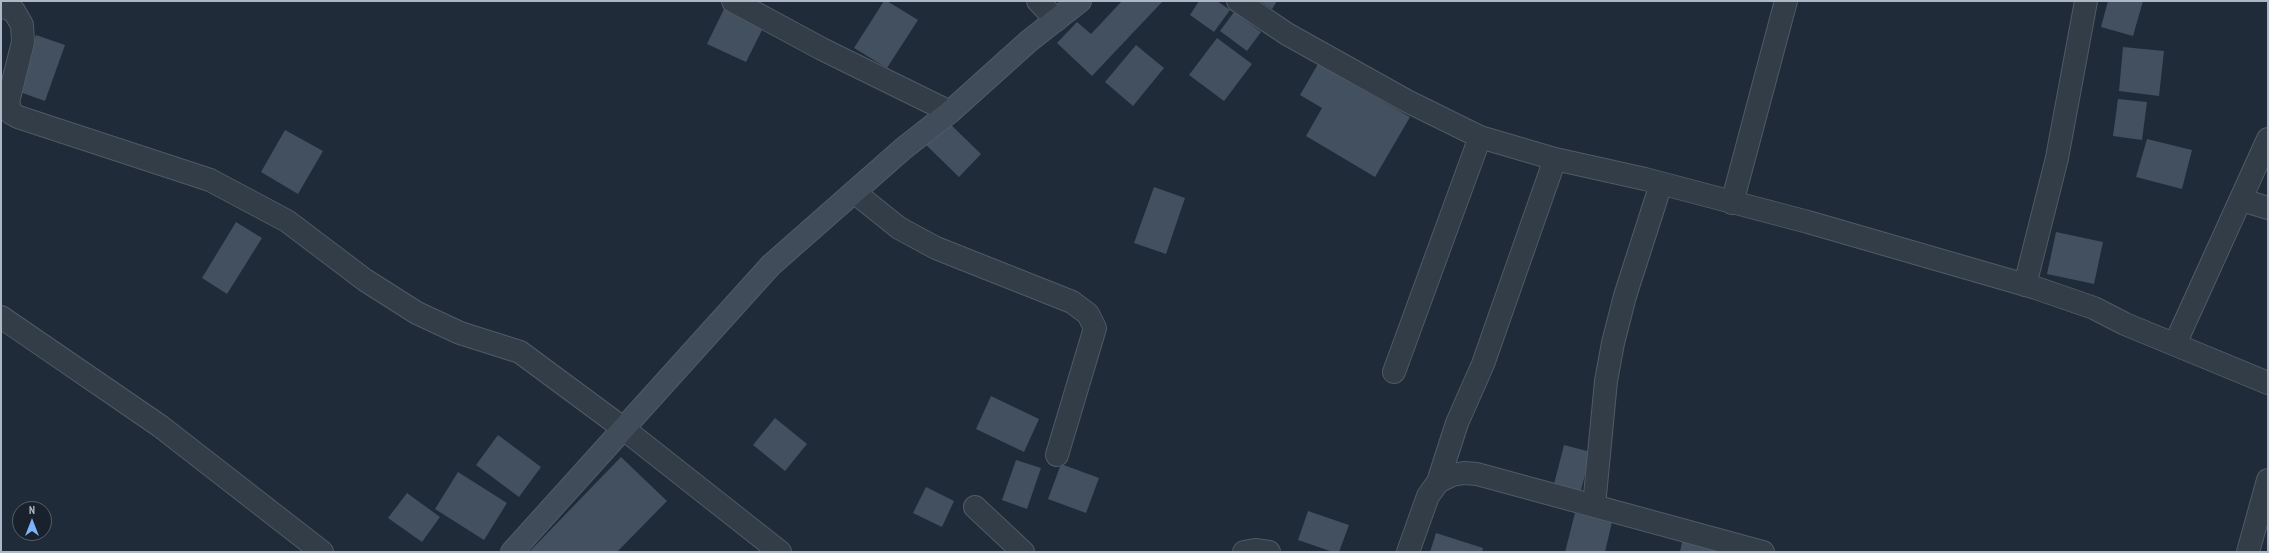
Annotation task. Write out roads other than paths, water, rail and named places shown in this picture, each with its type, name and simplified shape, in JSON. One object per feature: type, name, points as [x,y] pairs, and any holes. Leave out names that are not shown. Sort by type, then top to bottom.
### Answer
[{"type":"street","points":[[733,1],[822,49],[950,112]]},
{"type":"street","points":[[1038,1],[1056,20]]},
{"type":"street","points":[[512,552],[771,265],[904,148],[950,112],[1080,1]]},
{"type":"street","points":[[1238,1],[1287,34],[1387,90],[1480,137],[1556,159],[1662,184],[1732,203],[2025,285],[2094,308],[2125,324],[2268,383]]},
{"type":"street","points":[[1732,203],[1786,1]]},
{"type":"street","points":[[2025,285],[2057,158],[2086,1]]},
{"type":"street","points":[[1,6],[14,11],[22,25],[23,42],[8,102],[11,113],[18,117],[210,180],[287,221],[365,280],[417,313],[460,333],[520,352],[624,429],[780,552]]},
{"type":"street","points":[[1394,372],[1480,137]]},
{"type":"street","points":[[2175,344],[2242,200],[2268,139]]},
{"type":"street","points":[[1408,552],[1428,496],[1438,482],[1457,423],[1485,357],[1556,159]]},
{"type":"street","points":[[1594,506],[1606,381],[1613,343],[1624,296],[1662,184]]},
{"type":"street","points":[[854,192],[899,228],[936,248],[1072,302],[1088,314],[1094,328],[1057,455]]},
{"type":"street","points":[[2242,200],[2268,208]]},
{"type":"street","points":[[1,317],[160,426],[322,552]]},
{"type":"street","points":[[1438,482],[1452,475],[1477,474],[1763,552]]},
{"type":"street","points":[[2248,552],[2261,532],[2268,480]]},
{"type":"street","points":[[975,507],[1023,552]]},
{"type":"street","points":[[1244,552],[1255,550],[1269,552]]}]
